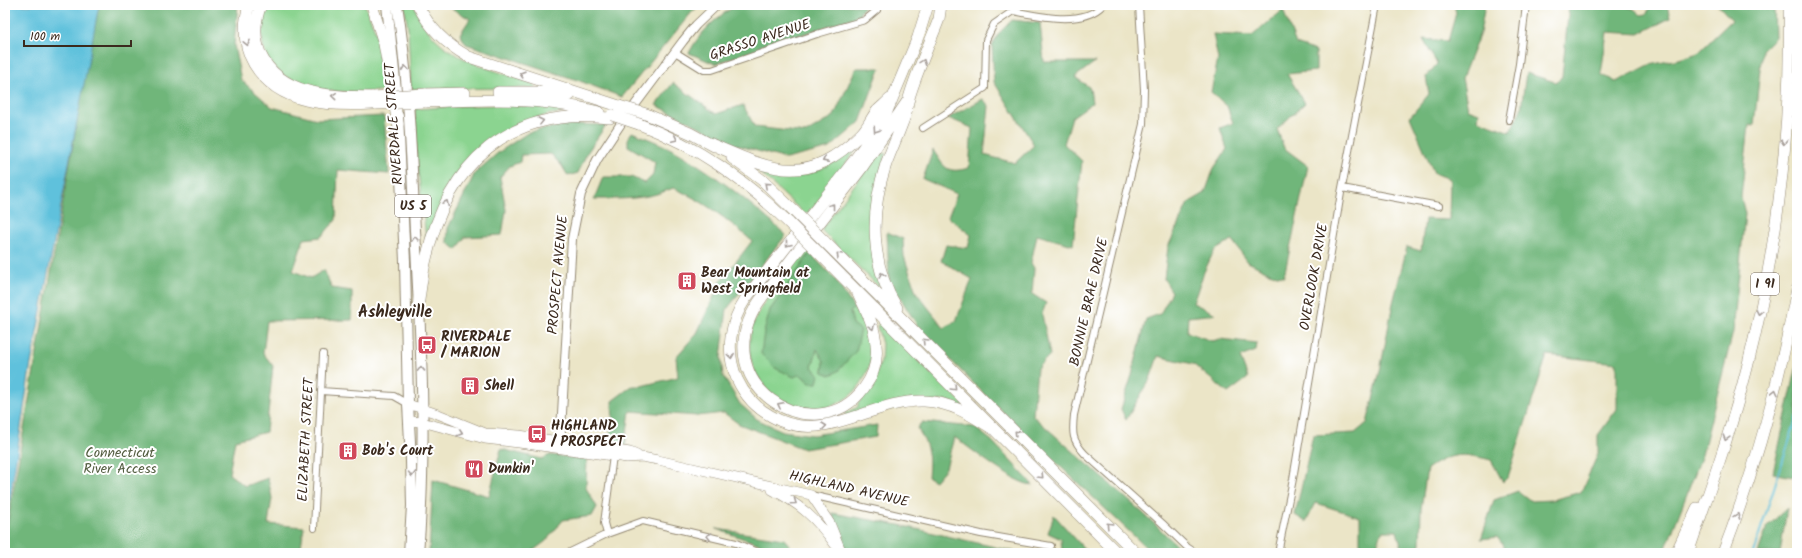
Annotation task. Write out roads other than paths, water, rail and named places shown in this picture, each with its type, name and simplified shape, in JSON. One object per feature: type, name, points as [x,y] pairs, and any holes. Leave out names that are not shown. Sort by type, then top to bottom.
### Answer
[{"type":"highway","points":[[249,5],[245,24],[246,44],[257,68],[271,84],[288,94],[315,102],[341,105],[373,101],[538,92],[570,94],[599,100]]},
{"type":"highway","points":[[261,5],[256,27],[257,42],[263,58],[268,66],[281,79],[297,87],[320,94],[373,101]]},
{"type":"highway","points":[[372,5],[384,44],[398,124]]},
{"type":"highway","points":[[418,5],[438,34],[448,44],[469,57],[646,114],[674,125],[709,143],[774,168],[792,170],[826,160],[849,146],[866,127],[877,111],[894,96]]},
{"type":"highway","points":[[928,5],[918,36],[886,114],[865,146],[739,309],[733,324],[730,340],[733,367],[740,384],[752,401],[769,415],[789,424],[808,427],[826,426],[898,404],[923,401],[940,403],[956,408],[971,415],[993,429]]},
{"type":"highway","points":[[906,322],[889,294],[883,278],[876,248],[876,209],[881,184],[893,147],[906,115],[909,99],[939,19],[941,5]]},
{"type":"highway","name":"I 91","points":[[1688,553],[1722,452],[1753,344],[1776,216],[1783,158],[1788,87],[1788,5]]},
{"type":"highway","points":[[425,98],[525,100],[563,104],[633,122],[675,139],[718,163],[754,190],[788,222],[1117,553]]},
{"type":"highway","points":[[857,291],[871,322],[876,344],[876,357],[873,370],[863,390],[847,404],[820,414],[792,410],[768,397],[753,380],[745,359],[744,337],[750,315],[759,301],[861,169],[909,99]]},
{"type":"highway","points":[[418,308],[426,259],[434,230],[453,190],[478,156],[505,136],[534,122],[568,116],[611,117]]},
{"type":"highway","points":[[709,143],[748,170],[795,212],[1136,553]]},
{"type":"highway","name":"I 91","points":[[1724,553],[1751,477],[1769,415],[1797,289]]},
{"type":"highway","points":[[1676,553],[1722,452]]},
{"type":"main road","name":"RIVERDALE STREET","points":[[387,5],[394,63],[405,261],[408,404],[412,491],[409,553]]},
{"type":"main road","name":"RIVERDALE STREET","points":[[397,5],[409,123],[422,408],[422,506],[418,553]]},
{"type":"main road","name":"HIGHLAND AVENUE","points":[[408,404],[485,433],[519,435],[613,456],[642,457],[695,467],[811,495],[822,501]]},
{"type":"main road","name":"HIGHLAND AVENUE","points":[[409,421],[422,422],[476,438],[630,452],[642,457]]},
{"type":"main road","points":[[760,483],[793,500],[808,512],[829,536],[841,553]]},
{"type":"main road","points":[[808,512],[822,501],[841,553]]},
{"type":"street","name":"PROSPECT AVENUE","points":[[561,445],[569,279],[572,239],[578,203],[585,184],[597,160],[642,94],[696,25],[717,5]]},
{"type":"street","points":[[923,128],[986,88],[986,40],[994,24],[1013,11],[1057,19],[1078,17],[1099,9],[1103,5]]},
{"type":"street","name":"BONNIE BRAE DRIVE","points":[[1139,5],[1144,98],[1143,124],[1074,415],[1073,435],[1075,442],[1085,454],[1162,523],[1186,547],[1196,553]]},
{"type":"street","name":"OVERLOOK DRIVE","points":[[1278,553],[1292,485],[1342,188],[1377,5]]},
{"type":"street","points":[[1509,120],[1519,64],[1526,5]]},
{"type":"street","name":"GRASSO AVENUE","points":[[675,52],[704,70],[712,70],[817,34],[865,20],[877,10]]},
{"type":"street","points":[[1342,188],[1439,206]]},
{"type":"street","name":"ELIZABETH STREET","points":[[314,528],[323,354]]},
{"type":"street","points":[[321,391],[394,396],[408,404]]},
{"type":"street","points":[[607,534],[604,523],[613,456]]},
{"type":"street","name":"HIGHLAND AVENUE","points":[[822,501],[981,534],[1051,546]]},
{"type":"street","points":[[568,553],[607,534],[639,522],[647,521],[741,544],[759,553]]},
{"type":"water","points":[[5,5],[99,5],[30,369],[5,532]]},
{"type":"waterway","points":[[1753,553],[1797,417]]},
{"type":"place","name":"Bear Mountain at West Springfield","points":[[687,281]]},
{"type":"place","name":"RIVERDALE / MARION","points":[[427,345]]},
{"type":"place","name":"Shell","points":[[470,386]]},
{"type":"place","name":"HIGHLAND / PROSPECT","points":[[537,434]]},
{"type":"place","name":"Bob's Court","points":[[348,451]]},
{"type":"place","name":"Dunkin'","points":[[474,469]]},
{"type":"district","name":"Ashleyville","points":[[395,312]]},
{"type":"park label","name":"Connecticut River Access","points":[[120,462]]}]
